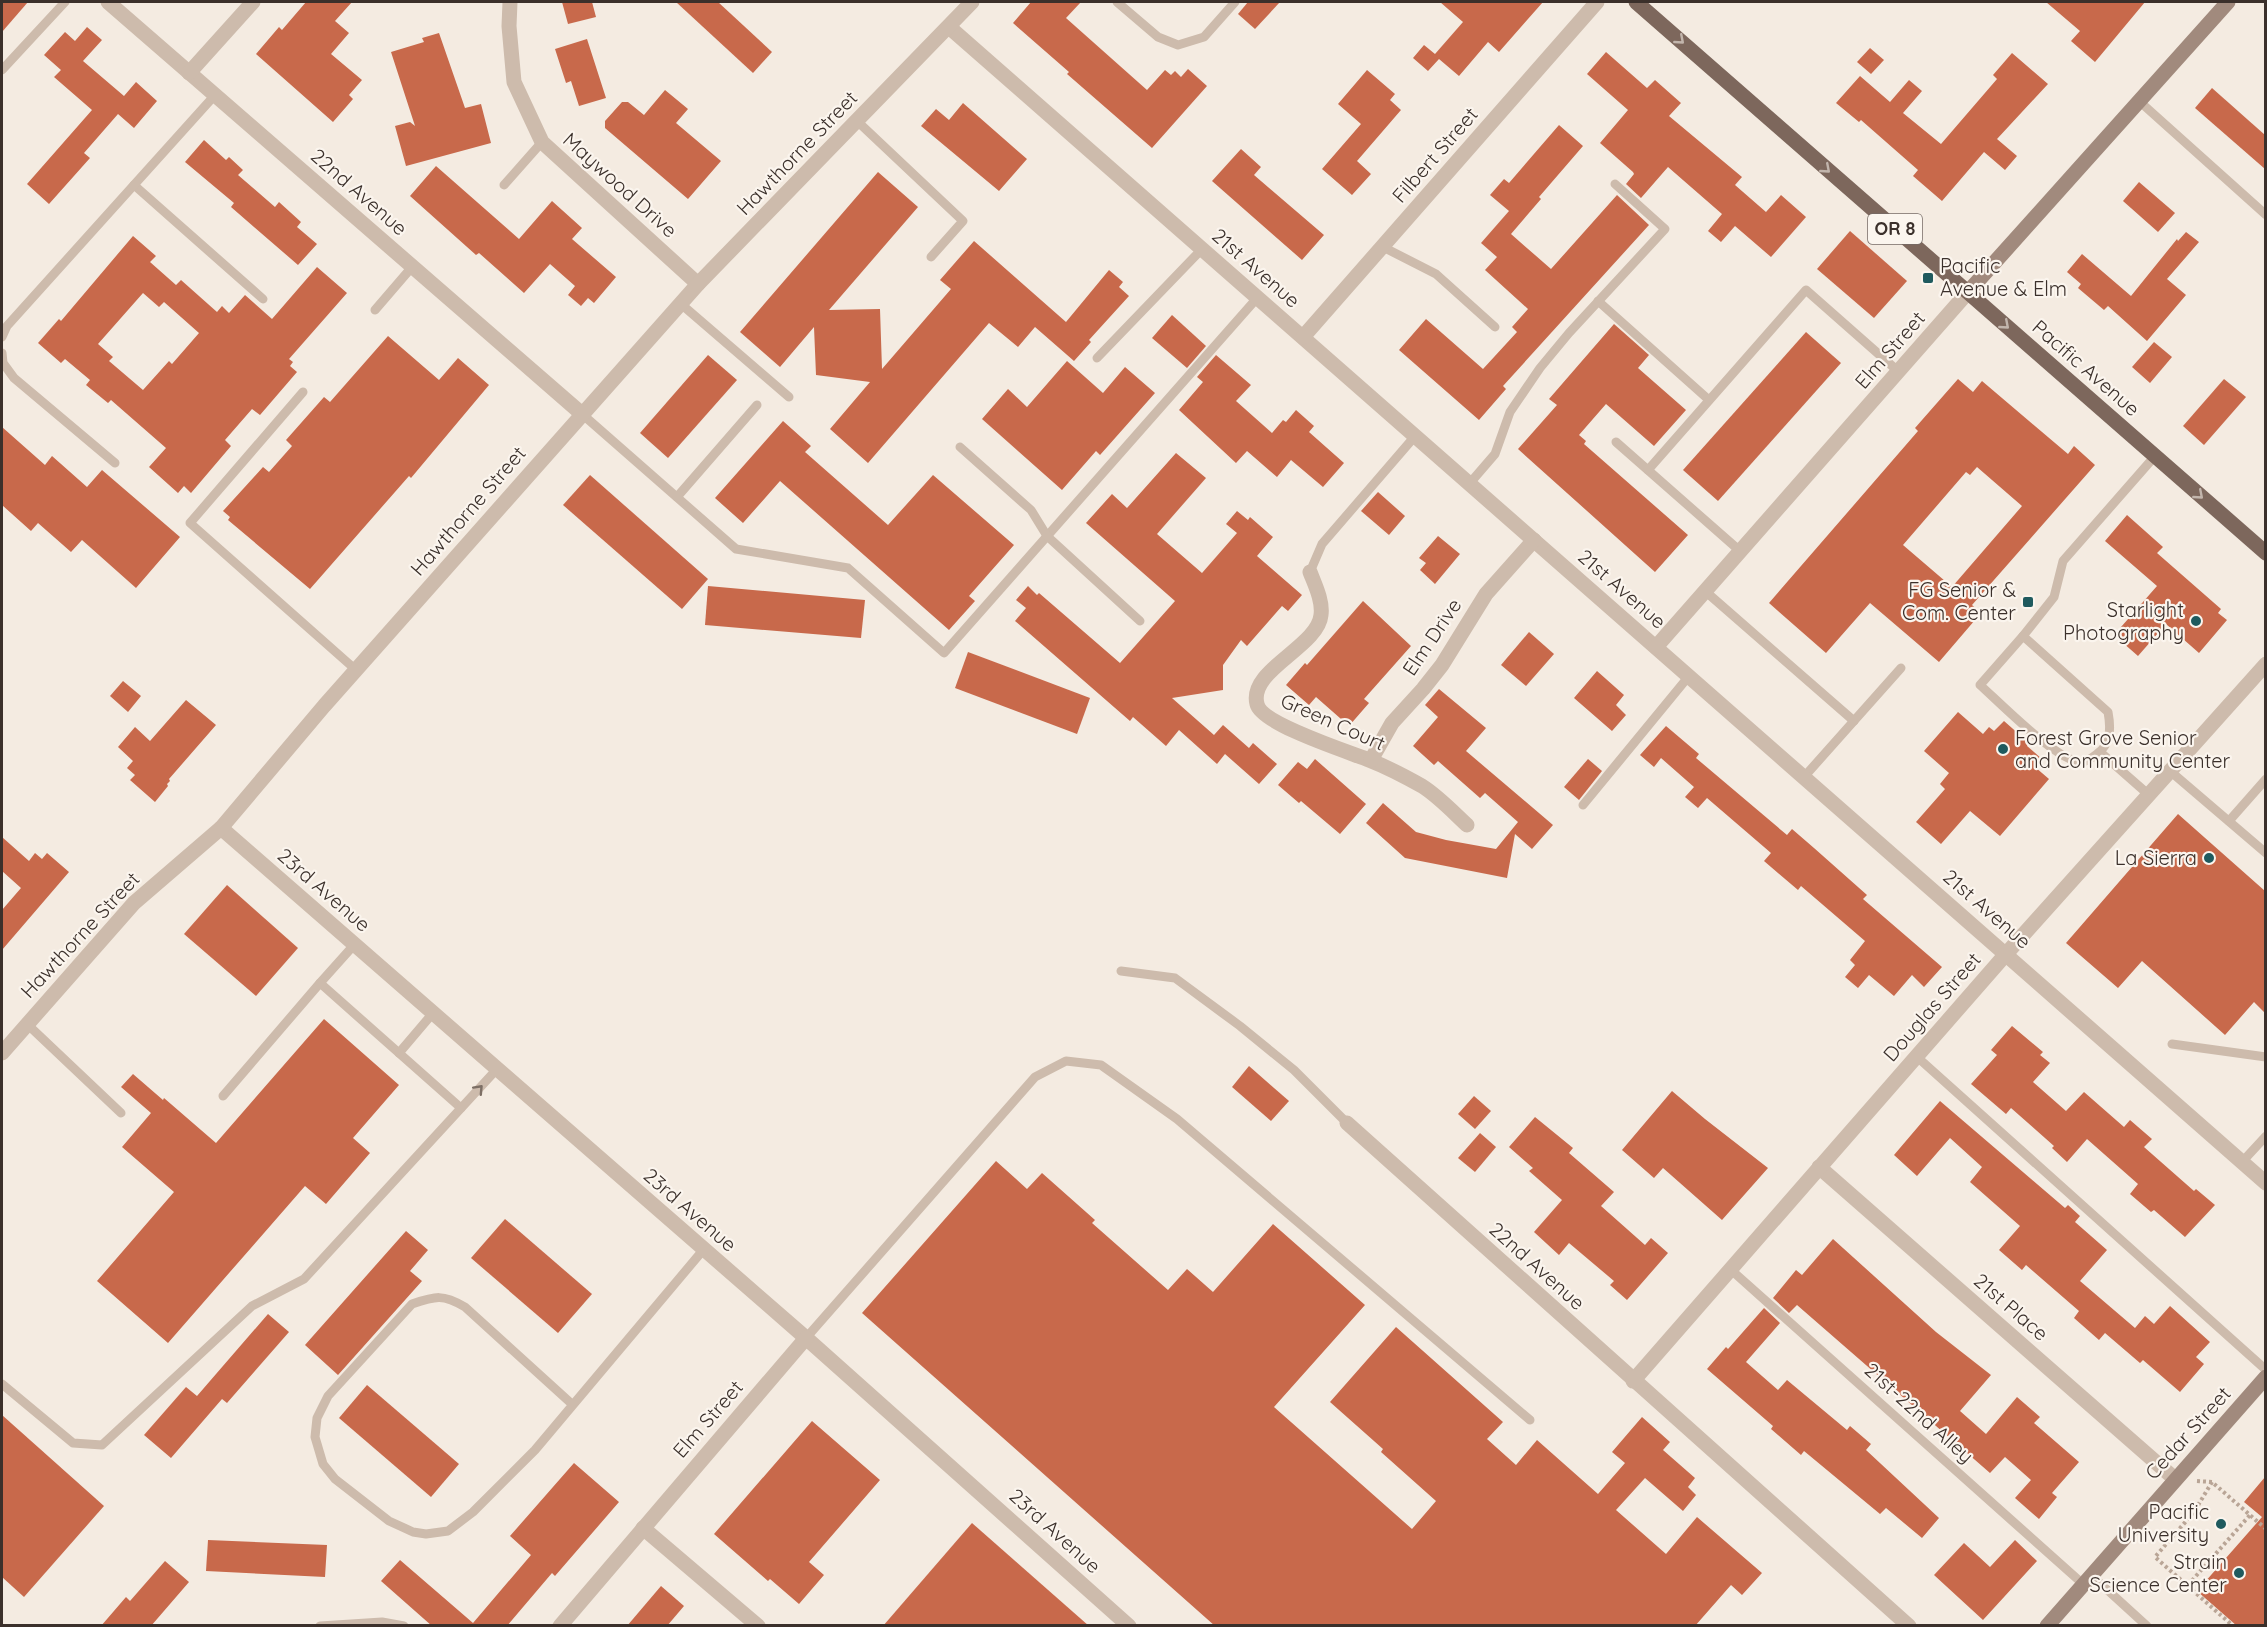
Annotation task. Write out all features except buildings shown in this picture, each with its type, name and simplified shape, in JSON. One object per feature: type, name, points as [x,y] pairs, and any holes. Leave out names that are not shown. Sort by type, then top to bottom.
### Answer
[{"type":"main road","name":"Pacific Avenue","points":[[1636,2],[2265,553]]},
{"type":"street","name":"22nd Avenue","points":[[108,2],[582,414]]},
{"type":"street","points":[[189,73],[253,2]]},
{"type":"street","name":"Maywood Drive","points":[[510,2],[508,26],[514,82],[542,142],[698,285]]},
{"type":"street","name":"Hawthorne Street","points":[[2,1053],[134,903],[221,828],[356,670],[698,285],[972,2]]},
{"type":"street","name":"Filbert Street","points":[[1304,337],[1597,2]]},
{"type":"street","name":"Elm Street","points":[[1656,647],[1968,292],[2228,2]]},
{"type":"street","name":"21st Avenue","points":[[949,27],[2265,1183]]},
{"type":"street","name":"Elm Drive","points":[[1371,760],[1392,723],[1442,665],[1486,594],[1534,540]]},
{"type":"street","name":"Green Court","points":[[1310,572],[1321,604],[1320,623],[1313,633],[1268,675],[1259,688],[1256,703],[1260,710],[1276,722],[1321,743],[1371,760],[1424,787],[1467,825]]},
{"type":"street","name":"Douglas Street","points":[[1633,1381],[1916,1056],[2265,664]]},
{"type":"street","name":"23rd Avenue","points":[[221,828],[806,1338],[1130,1626]]},
{"type":"street","name":"22nd Avenue","points":[[1347,1123],[1909,1626]]},
{"type":"street","name":"21st Place","points":[[1819,1167],[2175,1479]]},
{"type":"street","name":"Elm Street","points":[[560,1626],[806,1338]]},
{"type":"street","name":"Cedar Street","points":[[2047,1626],[2265,1377]]},
{"type":"street","points":[[643,1528],[758,1626]]},
{"type":"lane","points":[[2,70],[65,2]]},
{"type":"lane","points":[[1117,2],[1158,37],[1178,45],[1204,37],[1235,2]]},
{"type":"lane","points":[[2,337],[7,326],[215,95]]},
{"type":"lane","points":[[2139,101],[2265,215]]},
{"type":"lane","points":[[857,121],[963,220],[931,258]]},
{"type":"lane","points":[[504,185],[542,142]]},
{"type":"lane","points":[[1470,483],[1495,454],[1510,412],[1522,391],[1569,333],[1665,229],[1615,184]]},
{"type":"lane","points":[[134,185],[263,299]]},
{"type":"lane","points":[[1383,247],[1436,274],[1495,327]]},
{"type":"lane","points":[[1097,358],[1202,249]]},
{"type":"lane","points":[[375,309],[412,267]]},
{"type":"lane","points":[[1648,470],[1806,290],[1899,372]]},
{"type":"lane","points":[[582,414],[736,549],[848,568],[944,653],[1258,297]]},
{"type":"lane","points":[[1598,301],[1709,400]]},
{"type":"lane","points":[[681,304],[789,397]]},
{"type":"lane","points":[[2,353],[3,363],[14,378],[115,463]]},
{"type":"lane","points":[[303,392],[190,523],[356,670]]},
{"type":"lane","points":[[677,497],[757,405]]},
{"type":"lane","points":[[1310,572],[1322,544],[1416,435]]},
{"type":"lane","points":[[1616,442],[1740,551]]},
{"type":"lane","points":[[960,447],[1031,510],[1047,536],[1140,621]]},
{"type":"lane","points":[[2023,636],[2108,712],[2111,726],[2109,738],[2100,752],[2088,760],[2080,762],[2067,759],[2051,748],[1980,685],[2054,597],[2063,561],[2155,456]]},
{"type":"lane","points":[[1705,591],[1854,721]]},
{"type":"lane","points":[[1804,777],[1901,668]]},
{"type":"lane","points":[[1583,805],[1689,676]]},
{"type":"lane","points":[[2100,752],[2149,795]]},
{"type":"lane","points":[[2170,771],[2265,854]]},
{"type":"lane","points":[[2229,821],[2265,778]]},
{"type":"lane","points":[[223,1096],[354,945]]},
{"type":"lane","name":"22nd Avenue","points":[[1121,971],[1175,978],[1294,1070],[1347,1123]]},
{"type":"lane","points":[[320,983],[461,1108]]},
{"type":"lane","points":[[399,1053],[433,1013]]},
{"type":"lane","points":[[27,1024],[121,1113]]},
{"type":"lane","points":[[2172,1044],[2265,1057]]},
{"type":"lane","points":[[1916,1056],[2265,1370]]},
{"type":"lane","points":[[806,1338],[1035,1077],[1066,1061],[1101,1065],[1177,1119],[1530,1420]]},
{"type":"lane","points":[[2,1384],[73,1443],[102,1445],[252,1306],[304,1279],[497,1070]]},
{"type":"lane","points":[[2242,1162],[2265,1136]]},
{"type":"lane","points":[[573,1405],[465,1307],[449,1297],[429,1298],[412,1304],[328,1396],[317,1418],[315,1437],[323,1464],[335,1479],[389,1521],[413,1532],[426,1534],[448,1531],[473,1512],[535,1450],[573,1405],[704,1249]]},
{"type":"lane","name":"21st-22nd Alley","points":[[1731,1269],[2087,1580],[2147,1626]]},
{"type":"lane","points":[[320,1626],[382,1622],[404,1626]]},
{"type":"path","points":[[2175,1479],[2212,1482],[2265,1529]]},
{"type":"path","points":[[2212,1482],[2194,1512],[2155,1557],[2233,1626]]},
{"type":"path","points":[[2188,1585],[2250,1515]]},
{"type":"place","name":"Pacific Avenue & Elm","points":[[1928,278]]},
{"type":"place","name":"FG Senior & Com. Center","points":[[2028,602]]},
{"type":"place","name":"Starlight Photography","points":[[2196,621]]},
{"type":"place","name":"Forest Grove Senior and Community Center","points":[[2003,749]]},
{"type":"place","name":"La Sierra","points":[[2209,858]]},
{"type":"place","name":"Pacific University","points":[[2221,1524]]},
{"type":"place","name":"Strain Science Center","points":[[2239,1573]]}]
